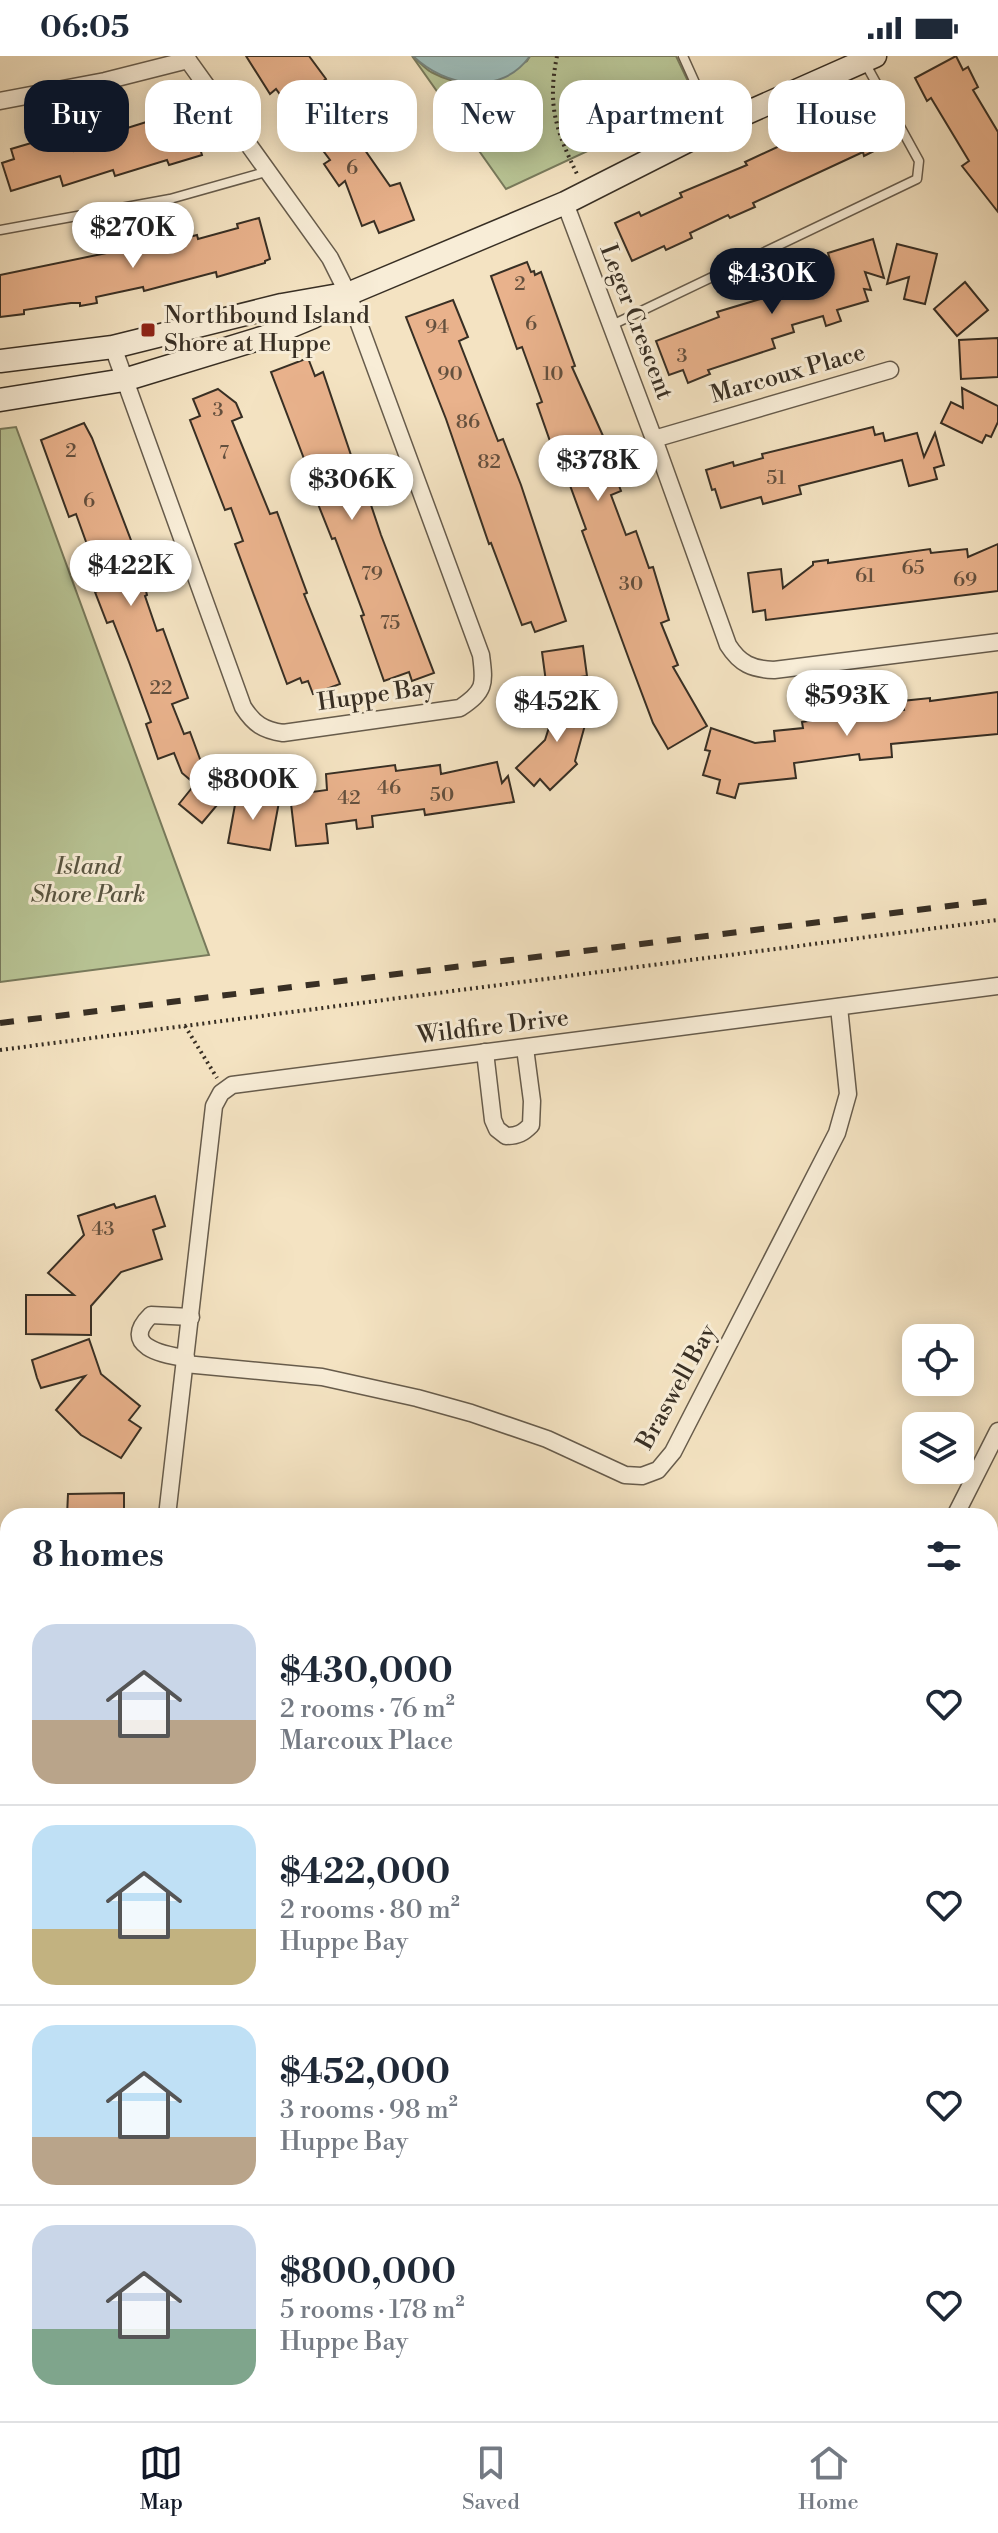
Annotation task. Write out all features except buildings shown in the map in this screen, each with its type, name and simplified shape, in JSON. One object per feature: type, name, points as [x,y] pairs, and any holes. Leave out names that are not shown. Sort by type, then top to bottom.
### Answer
[{"type":"street","points":[[0,101],[105,81],[186,58],[330,258],[348,294]]},
{"type":"street","points":[[752,111],[870,59]]},
{"type":"street","points":[[0,400],[124,380],[265,337],[313,317],[348,294],[565,203],[666,152]]},
{"type":"street","name":"Leger Crescent","points":[[565,203],[728,645],[737,659],[748,666],[774,670],[998,642]]},
{"type":"street","points":[[0,361],[113,347],[282,305],[348,294]]},
{"type":"street","name":"Huppe Bay","points":[[113,347],[243,707],[252,721],[265,730],[283,733],[460,708],[480,695],[484,679],[481,655],[348,294]]},
{"type":"street","name":"Marcoux Place","points":[[654,439],[890,370]]},
{"type":"street","name":"Wildfire Drive","points":[[224,1091],[232,1085],[998,986]]},
{"type":"street","name":"Braswell Bay","points":[[186,1361],[322,1377],[417,1398],[547,1439],[625,1475],[642,1476],[658,1470],[673,1452],[837,1133],[848,1094],[839,1007]]},
{"type":"street","points":[[485,1052],[493,1120],[497,1129],[506,1136],[516,1136],[531,1125],[532,1101],[525,1048]]},
{"type":"street","points":[[168,1508],[214,1106],[224,1091]]},
{"type":"street","points":[[186,1361],[156,1354],[142,1341],[140,1331],[151,1315],[191,1317]]},
{"type":"street","points":[[959,1508],[998,1431]]},
{"type":"lane","points":[[683,56],[694,80]]},
{"type":"lane","points":[[611,325],[917,179],[919,161],[870,59]]},
{"type":"lane","points":[[0,230],[170,199],[270,171]]},
{"type":"path","points":[[557,56],[552,79],[552,112],[571,163]]},
{"type":"path","points":[[0,1050],[998,920]]},
{"type":"path","points":[[185,1026],[224,1091]]},
{"type":"green space","points":[[412,56],[431,72],[452,80],[433,80],[433,86]]},
{"type":"green space","points":[[530,56],[676,56],[687,80],[559,80],[559,152],[585,152],[506,189],[480,152],[543,152],[543,80],[483,80],[527,61]]},
{"type":"green space","name":"Island Shore Park","points":[[16,427],[209,955],[0,982],[0,429]]},
{"type":"water","points":[[413,56],[530,56],[518,69],[496,80],[456,80],[426,67]]},
{"type":"railway","points":[[0,1023],[998,900]]},
{"type":"place","name":"Northbound Island Shore at Huppe","points":[[148,330]]}]
